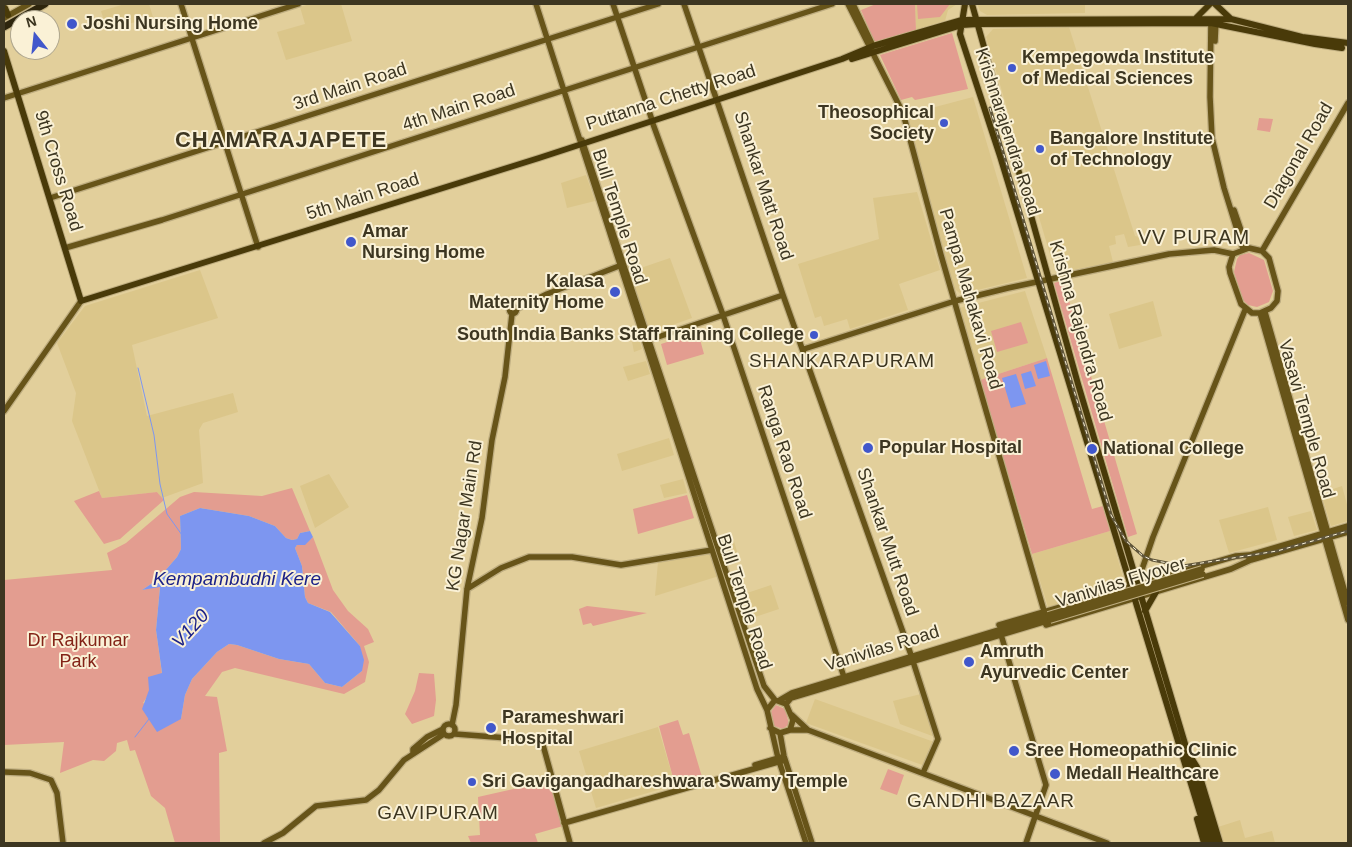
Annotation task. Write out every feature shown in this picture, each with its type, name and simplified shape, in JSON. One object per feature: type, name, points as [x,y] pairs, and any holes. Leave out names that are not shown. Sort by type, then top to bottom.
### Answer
[{"type":"highway","points":[[4,27],[39,4]]},
{"type":"highway","points":[[4,27],[45,4]]},
{"type":"main road","points":[[962,22],[965,4]]},
{"type":"main road","name":"Krishna Rajendra Road","points":[[972,4],[1182,758]]},
{"type":"main road","points":[[1196,18],[1212,4]]},
{"type":"main road","points":[[1212,4],[1214,21]]},
{"type":"main road","points":[[1212,4],[1231,19]]},
{"type":"main road","points":[[977,22],[1196,18],[1315,44],[1348,47]]},
{"type":"main road","points":[[977,22],[1214,21],[1231,19],[1302,37],[1348,43]]},
{"type":"main road","name":"Puttanna Chetty Road","points":[[581,144],[869,50],[962,22],[977,22]]},
{"type":"main road","name":"Krishnarajendra Road","points":[[962,22],[960,34],[1134,585]]},
{"type":"main road","name":"9th Cross Road","points":[[4,51],[81,301]]},
{"type":"main road","name":"5th Main Road","points":[[81,301],[160,278],[581,144]]},
{"type":"main road","points":[[1144,612],[1156,592]]},
{"type":"main road","name":"Krishna Rajendra Road","points":[[1137,598],[1144,612],[1187,751],[1197,766],[1214,843]]},
{"type":"main road","points":[[1182,758],[1214,843]]},
{"type":"main road","points":[[1182,758],[1183,770],[1204,843]]},
{"type":"street","points":[[5,11],[29,4]]},
{"type":"street","points":[[181,4],[258,247]]},
{"type":"street","points":[[4,98],[298,4]]},
{"type":"street","points":[[536,4],[581,144]]},
{"type":"street","name":"Ranga Rao Road","points":[[613,4],[652,122],[723,315],[844,677]]},
{"type":"street","name":"3rd Main Road","points":[[50,198],[658,4]]},
{"type":"street","name":"Shankar Matt Road","points":[[684,4],[719,100],[783,295],[804,349]]},
{"type":"street","name":"4th Main Road","points":[[65,248],[241,194],[832,4]]},
{"type":"street","name":"Pampa Mahakavi Road","points":[[848,4],[869,50],[896,96],[903,113],[955,301],[1047,615]]},
{"type":"street","name":"Pampa Mahakavi Road","points":[[853,4],[869,50]]},
{"type":"street","points":[[1214,21],[1213,101],[1215,138],[1227,188],[1245,248]]},
{"type":"street","name":"Diagonal Road","points":[[1262,251],[1348,103]]},
{"type":"street","name":"Bull Temple Road","points":[[581,144],[619,266],[646,341],[756,689],[766,710]]},
{"type":"street","name":"Bull Temple Road","points":[[581,144],[764,686],[778,700]]},
{"type":"street","points":[[804,349],[955,301],[1184,252],[1214,250],[1232,254],[1245,248],[1262,251],[1269,258],[1279,296],[1271,308],[1262,312],[1252,313],[1241,304],[1230,273],[1229,267],[1232,254]]},
{"type":"street","name":"KG Nagar Main Rd","points":[[452,725],[456,706],[467,589],[482,518],[492,440],[505,377],[514,311],[547,294],[619,266]]},
{"type":"street","points":[[646,341],[783,295]]},
{"type":"street","points":[[4,411],[81,301]]},
{"type":"street","points":[[1134,585],[1246,310]]},
{"type":"street","name":"Vasavi Temple Road","points":[[1262,312],[1327,536]]},
{"type":"street","name":"Shankar Mutt Road","points":[[804,349],[912,658],[938,739],[924,773]]},
{"type":"street","points":[[1327,536],[1348,526]]},
{"type":"street","points":[[1026,843],[1046,785],[998,635],[1137,598],[1231,569],[1251,557],[1348,532]]},
{"type":"street","points":[[1327,536],[1348,602]]},
{"type":"street","points":[[1327,536],[1348,620]]},
{"type":"street","points":[[467,589],[507,565],[529,557],[572,556],[621,565],[712,550]]},
{"type":"street","points":[[1047,615],[1134,585],[1236,556],[1251,557]]},
{"type":"street","name":"Vanivilas Flyover","points":[[998,635],[1047,615],[1251,557]]},
{"type":"street","name":"Vanivilas Road","points":[[778,700],[790,693],[844,677],[998,635]]},
{"type":"street","name":"Vanivilas Road","points":[[786,704],[791,698],[857,678],[912,658]]},
{"type":"street","points":[[808,730],[792,715],[786,704],[778,700],[766,710],[770,727],[812,843]]},
{"type":"street","points":[[790,730],[793,724],[792,715]]},
{"type":"street","points":[[444,732],[446,724],[452,725],[455,727],[454,734]]},
{"type":"street","points":[[770,727],[775,732],[780,733],[790,730],[808,730],[1107,843]]},
{"type":"street","points":[[444,732],[450,736],[454,734],[534,740],[543,745],[570,843]]},
{"type":"street","points":[[264,843],[283,833],[316,806],[366,800],[413,754],[413,749],[427,737],[444,732]]},
{"type":"street","points":[[780,733],[782,759],[806,843]]},
{"type":"street","points":[[564,823],[782,759]]},
{"type":"street","points":[[4,772],[30,773],[50,780],[57,792],[64,843]]},
{"type":"street","points":[[562,815],[575,819]]},
{"type":"shaded area","points":[[125,4],[149,4],[153,17],[107,30],[101,11]]},
{"type":"shaded area","points":[[310,4],[341,4],[352,41],[286,60],[277,32],[305,24],[300,7]]},
{"type":"shaded area","points":[[915,4],[957,4],[948,10],[945,21],[916,30]]},
{"type":"shaded area","points":[[977,4],[1085,4],[1085,13],[987,15],[980,11]]},
{"type":"shaded area","points":[[1069,27],[1135,236],[1139,237],[1140,245],[1128,247],[1124,234],[1115,236],[1116,244],[1109,246],[1113,262],[1061,272],[1054,268],[986,37],[993,29]]},
{"type":"shaded area","points":[[973,97],[1027,278],[961,294],[951,286],[905,115]]},
{"type":"shaded area","points":[[586,175],[595,201],[567,208],[561,183]]},
{"type":"shaded area","points":[[917,192],[940,270],[899,284],[908,310],[850,329],[847,319],[824,326],[821,316],[815,318],[798,264],[879,239],[873,198]]},
{"type":"shaded area","points":[[670,258],[692,318],[650,333],[629,272]]},
{"type":"shaded area","points":[[200,270],[218,318],[132,345],[147,416],[233,393],[238,412],[203,423],[199,430],[203,483],[162,498],[157,492],[102,498],[72,421],[76,393],[57,343],[85,306]]},
{"type":"shaded area","points":[[1025,291],[1047,358],[980,380],[959,308]]},
{"type":"shaded area","points":[[1153,301],[1162,336],[1119,349],[1109,314]]},
{"type":"shaded area","points":[[635,325],[642,349],[634,352],[629,326]]},
{"type":"shaded area","points":[[646,361],[650,374],[628,381],[623,367]]},
{"type":"shaded area","points":[[669,438],[674,455],[622,471],[617,454]]},
{"type":"shaded area","points":[[329,474],[349,507],[315,528],[300,486]]},
{"type":"shaded area","points":[[683,479],[687,493],[664,498],[660,485]]},
{"type":"shaded area","points":[[1342,486],[1348,508],[1348,521],[1331,526],[1321,493]]},
{"type":"shaded area","points":[[1268,507],[1277,540],[1229,553],[1219,520]]},
{"type":"shaded area","points":[[1311,511],[1317,530],[1294,536],[1288,517]]},
{"type":"shaded area","points":[[1110,531],[1125,585],[1048,607],[1032,554]]},
{"type":"shaded area","points":[[733,538],[739,558],[727,562],[720,542]]},
{"type":"shaded area","points":[[711,552],[719,576],[655,596],[658,562]]},
{"type":"shaded area","points":[[771,585],[779,609],[746,620],[738,596]]},
{"type":"shaded area","points":[[921,694],[935,737],[900,724],[893,701]]},
{"type":"shaded area","points":[[815,699],[934,742],[925,766],[806,723]]},
{"type":"shaded area","points":[[658,727],[675,785],[596,808],[579,751]]},
{"type":"shaded area","points":[[1240,820],[1245,838],[1272,831],[1275,843],[1222,843],[1218,827]]},
{"type":"green space","points":[[876,4],[915,4],[916,30],[874,42],[861,10]]},
{"type":"green space","points":[[917,4],[950,4],[940,17],[918,19]]},
{"type":"green space","points":[[952,33],[968,89],[915,100],[912,97],[901,100],[880,55]]},
{"type":"green space","points":[[1259,118],[1273,119],[1270,132],[1257,130]]},
{"type":"green space","points":[[1249,253],[1264,260],[1273,291],[1269,302],[1257,307],[1248,305],[1243,300],[1234,272],[1240,255]]},
{"type":"green space","points":[[1063,280],[1137,534],[1128,537],[1054,283]]},
{"type":"green space","points":[[1021,322],[1028,343],[997,352],[991,331]]},
{"type":"green space","points":[[698,332],[704,354],[667,365],[661,344]]},
{"type":"green space","points":[[1047,358],[1092,509],[1103,506],[1110,531],[1032,554],[980,380]]},
{"type":"green space","name":"Dr Rajkumar Park","points":[[292,488],[310,531],[300,533],[297,539],[292,540],[286,538],[275,526],[249,516],[200,508],[180,516],[181,549],[177,557],[157,580],[142,590],[160,586],[156,630],[162,674],[143,703],[181,719],[185,695],[192,679],[217,652],[229,644],[279,659],[309,664],[325,683],[342,687],[362,671],[360,646],[331,612],[308,603],[305,597],[302,566],[295,548],[297,545],[305,544],[313,537],[333,590],[348,611],[368,629],[374,642],[364,646],[369,662],[365,682],[344,694],[235,668],[222,672],[205,696],[217,697],[227,751],[219,753],[220,843],[175,843],[165,808],[151,796],[135,750],[130,751],[127,740],[117,743],[116,751],[104,761],[93,760],[60,773],[64,742],[4,745],[4,580],[112,570],[107,553],[126,543],[180,497],[194,492],[262,496]]},
{"type":"green space","points":[[99,491],[102,498],[157,492],[164,500],[120,539],[104,544],[74,501]]},
{"type":"green space","points":[[687,495],[694,518],[638,534],[633,509]]},
{"type":"green space","points":[[587,606],[647,613],[593,626],[591,623],[583,625],[579,609]]},
{"type":"green space","points":[[419,673],[434,674],[436,700],[434,716],[412,724],[405,714],[415,691]]},
{"type":"green space","points":[[776,705],[785,709],[788,725],[783,729],[774,726],[771,712]]},
{"type":"green space","points":[[678,720],[683,735],[689,733],[702,777],[675,785],[659,726]]},
{"type":"green space","points":[[888,769],[904,775],[897,795],[880,789]]},
{"type":"green space","points":[[550,774],[563,826],[535,834],[538,843],[471,843],[468,836],[480,835],[478,797],[531,785],[530,780]]},
{"type":"water","points":[[1046,361],[1050,376],[1038,379],[1034,365]]},
{"type":"water","points":[[1031,371],[1036,386],[1025,389],[1021,374]]},
{"type":"water","points":[[1016,374],[1026,404],[1011,408],[1002,378]]},
{"type":"water","name":"Kempambudhi Kere","points":[[200,508],[249,516],[275,526],[286,538],[292,540],[297,539],[300,533],[310,531],[313,537],[305,545],[297,545],[295,548],[302,566],[305,597],[308,603],[330,612],[360,646],[364,660],[362,671],[342,687],[325,683],[309,664],[279,659],[229,644],[217,652],[192,679],[185,695],[181,719],[157,732],[142,709],[149,690],[148,677],[162,673],[156,630],[160,587],[142,590],[157,580],[177,557],[181,549],[180,516]]},
{"type":"waterway","points":[[138,368],[154,435],[160,484],[167,514],[182,535]]},
{"type":"waterway","name":"V120","points":[[135,737],[149,719]]},
{"type":"railway","points":[[990,108],[1111,515],[1126,541],[1143,556],[1152,560],[1183,566],[1277,551],[1348,531]]},
{"type":"place","name":"Joshi Nursing Home","points":[[72,24]]},
{"type":"place","name":"Kempegowda Institute of Medical Sciences","points":[[1012,68]]},
{"type":"place","name":"Theosophical Society","points":[[944,123]]},
{"type":"place","name":"Bangalore Institute of Technology","points":[[1040,149]]},
{"type":"place","name":"Amar Nursing Home","points":[[351,242]]},
{"type":"place","name":"Kalasa Maternity Home","points":[[615,292]]},
{"type":"place","name":"South India Banks Staff Training College","points":[[814,335]]},
{"type":"place","name":"Popular Hospital","points":[[868,448]]},
{"type":"place","name":"National College","points":[[1092,449]]},
{"type":"place","name":"Amruth Ayurvedic Center","points":[[969,662]]},
{"type":"place","name":"Parameshwari Hospital","points":[[491,728]]},
{"type":"place","name":"Sree Homeopathic Clinic","points":[[1014,751]]},
{"type":"place","name":"Medall Healthcare","points":[[1055,774]]},
{"type":"place","name":"Sri Gavigangadhareshwara Swamy Temple","points":[[472,782]]},
{"type":"district","name":"CHAMARAJAPETE","points":[[281,141]]},
{"type":"district","name":"VV PURAM","points":[[1194,238]]},
{"type":"district","name":"SHANKARAPURAM","points":[[842,362]]},
{"type":"district","name":"GANDHI BAZAAR","points":[[991,802]]},
{"type":"district","name":"GAVIPURAM","points":[[438,814]]}]
